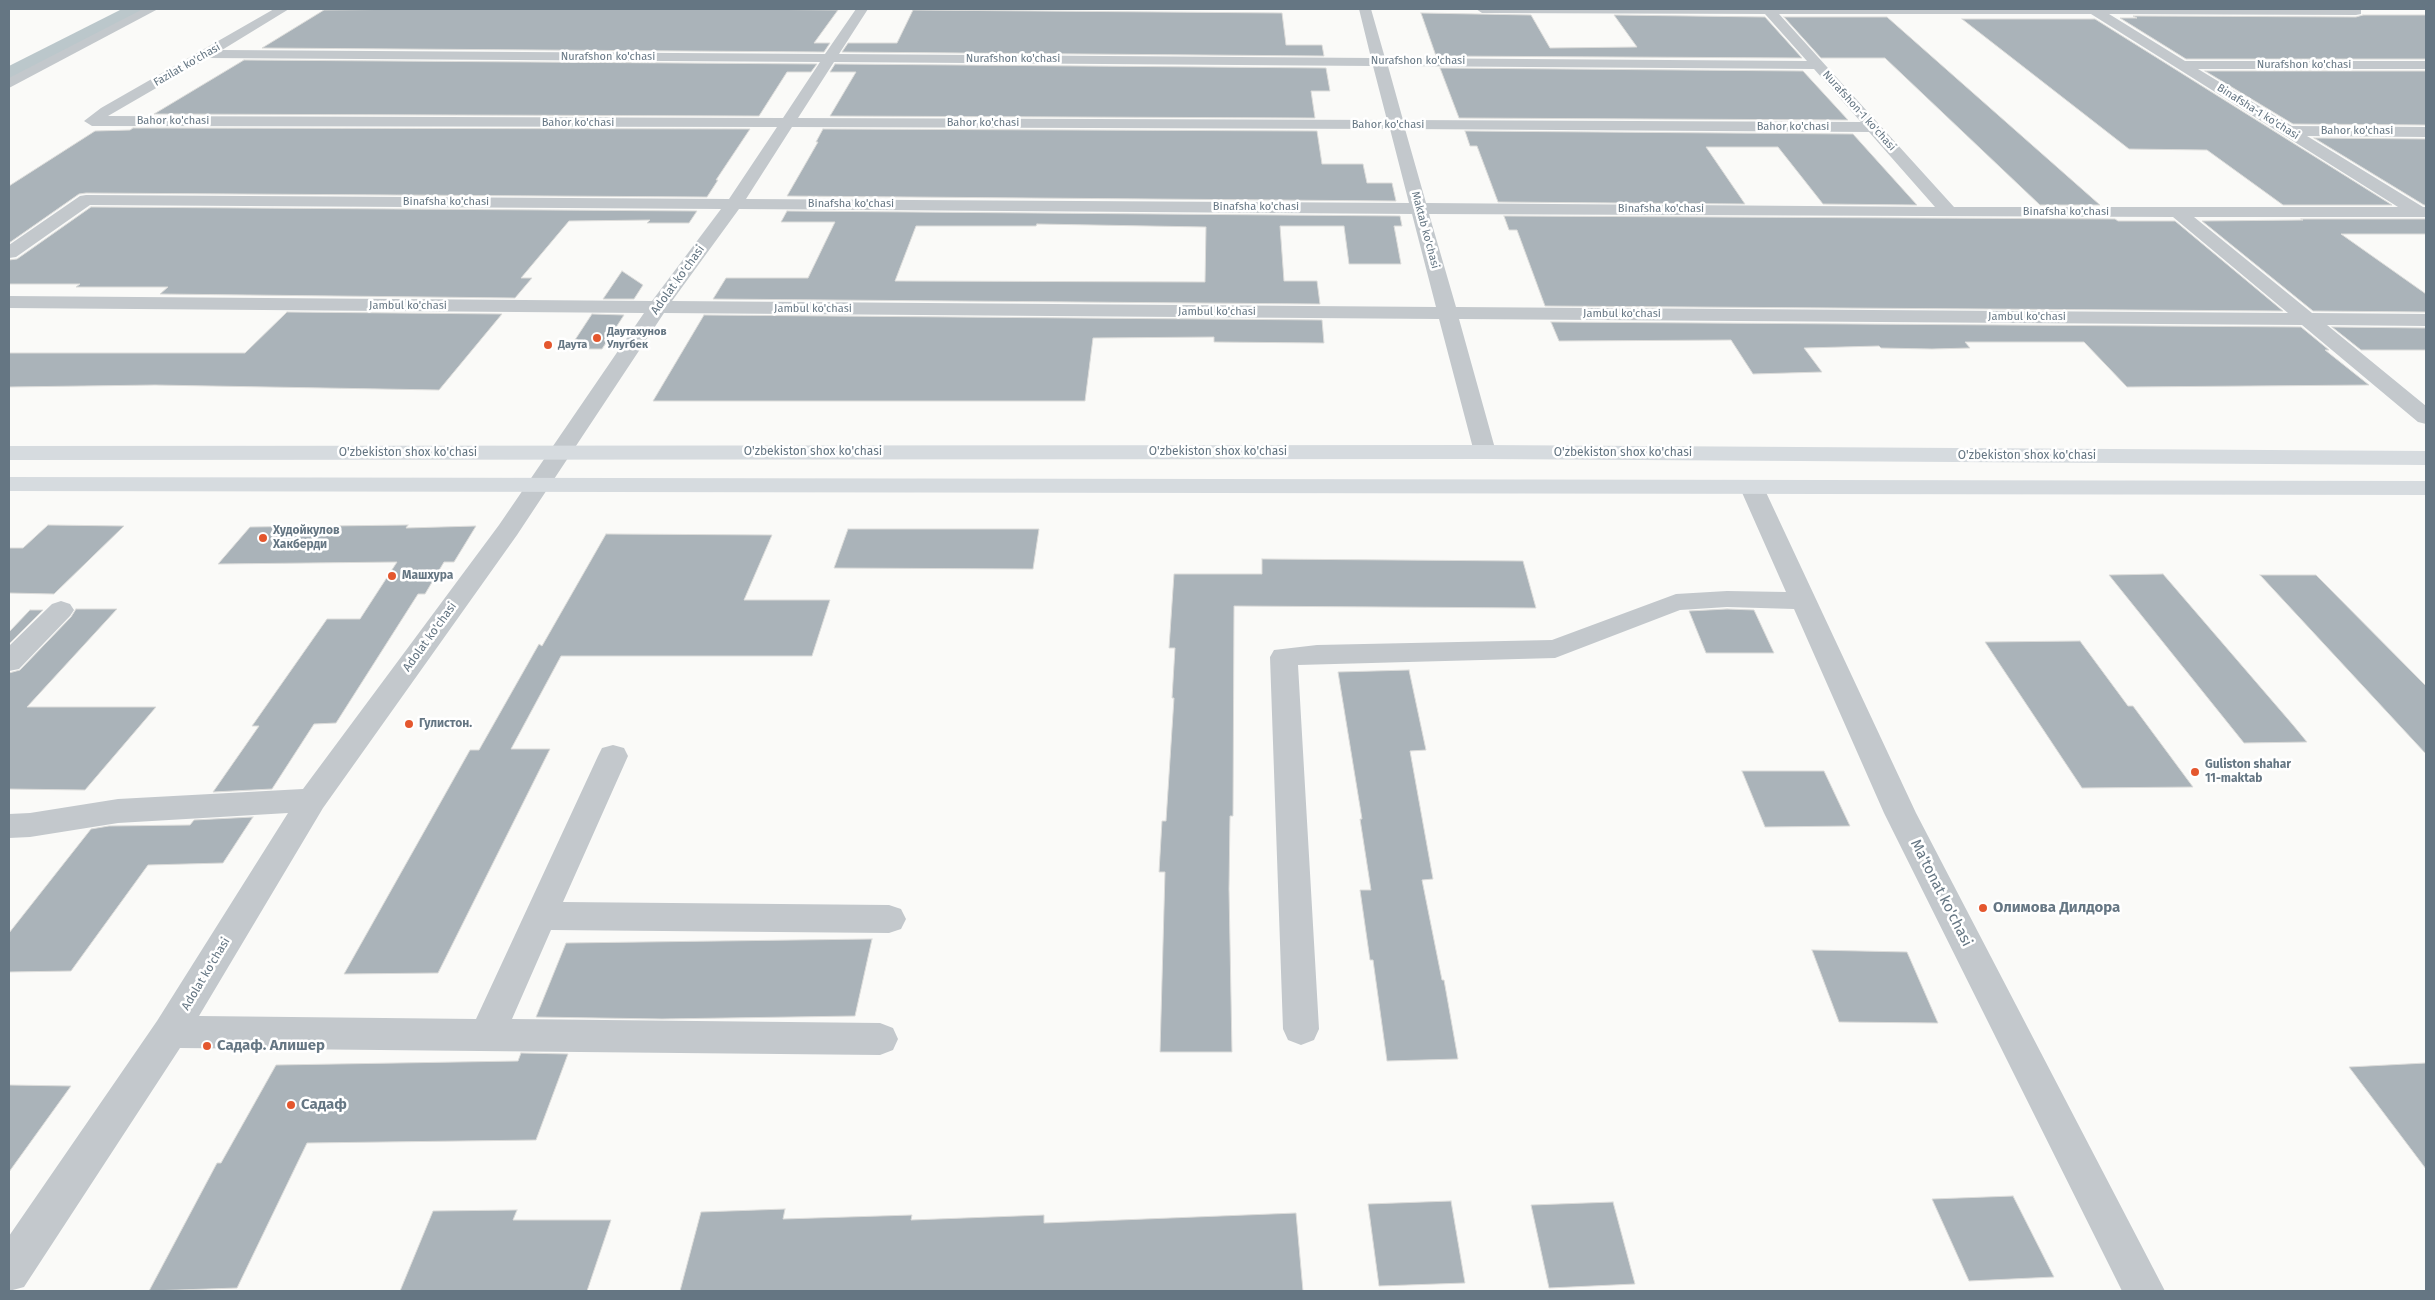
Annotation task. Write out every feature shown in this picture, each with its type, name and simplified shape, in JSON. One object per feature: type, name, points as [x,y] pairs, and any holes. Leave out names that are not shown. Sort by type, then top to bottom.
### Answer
[{"type":"main road","name":"O'zbekiston shox ko'chasi","points":[[9,453],[1485,452],[2426,458]]},
{"type":"main road","points":[[9,484],[2426,488]]},
{"type":"street","points":[[9,84],[152,9]]},
{"type":"street","name":"Fazilat ko'chasi","points":[[92,121],[106,111],[283,9]]},
{"type":"street","name":"Adolat ko'chasi","points":[[9,1272],[170,1032],[312,800],[508,530],[657,308],[734,204],[785,123],[862,9]]},
{"type":"street","name":"Maktab ko'chasi","points":[[1365,9],[1485,452]]},
{"type":"street","points":[[1482,9],[2096,12],[2354,10]]},
{"type":"street","name":"Nurafshon-1 ko'chasi","points":[[1769,10],[1949,212]]},
{"type":"street","name":"Binafsha-1 ko'chasi","points":[[2096,12],[2423,212]]},
{"type":"street","name":"Nurafshon ko'chasi","points":[[207,54],[1819,65]]},
{"type":"street","name":"Nurafshon ko'chasi","points":[[2181,64],[2426,65]]},
{"type":"street","name":"Bahor ko'chasi","points":[[92,121],[1874,127]]},
{"type":"street","name":"Bahor ko'chasi","points":[[2288,131],[2426,132]]},
{"type":"street","name":"Binafsha ko'chasi","points":[[9,253],[86,200],[1949,212],[2423,212]]},
{"type":"street","points":[[2177,212],[2426,417]]},
{"type":"street","name":"Jambul ko'chasi","points":[[9,302],[2426,320]]},
{"type":"street","name":"Ma'tonat ko'chasi","points":[[1752,488],[1900,813],[2144,1291]]},
{"type":"street","points":[[1301,1029],[1284,657],[1317,654],[1556,649],[1676,602],[1727,599],[1804,602]]},
{"type":"street","points":[[9,662],[61,610]]},
{"type":"street","points":[[487,1035],[613,756]]},
{"type":"street","points":[[9,826],[30,825],[118,811],[312,800]]},
{"type":"street","points":[[541,916],[889,919]]},
{"type":"street","points":[[170,1032],[880,1039]]},
{"type":"building","points":[[324,10],[838,10],[814,43],[830,43],[824,52],[262,48]]},
{"type":"building","points":[[913,10],[1282,13],[1286,45],[1322,45],[1324,56],[842,52],[848,43],[897,43]]},
{"type":"building","points":[[1421,13],[1531,15],[1550,48],[1637,47],[1614,15],[1765,17],[1802,58],[1436,56]]},
{"type":"building","points":[[2363,15],[2426,15],[2426,59],[2186,59],[2120,18],[2137,18],[2133,16],[2356,17]]},
{"type":"building","points":[[1784,17],[1887,17],[2100,205],[2040,205],[1885,58],[1821,58]]},
{"type":"building","points":[[1962,19],[2095,19],[2392,205],[2283,205],[2207,150],[2129,149]]},
{"type":"building","points":[[244,60],[817,64],[811,72],[787,72],[759,116],[154,114]]},
{"type":"building","points":[[835,64],[1326,68],[1330,91],[1311,91],[1315,118],[830,116],[856,72],[830,72]]},
{"type":"building","points":[[1440,68],[1803,71],[1848,120],[1459,118]]},
{"type":"building","points":[[2205,71],[2426,71],[2426,125],[2293,124]]},
{"type":"building","points":[[133,128],[750,129],[707,197],[86,193],[79,194],[9,243],[9,186],[95,131],[130,130]]},
{"type":"building","points":[[823,129],[1317,131],[1322,164],[1363,164],[1367,183],[1392,183],[1396,201],[787,196],[818,142],[816,142]]},
{"type":"building","points":[[1465,131],[1853,134],[1917,205],[1823,204],[1778,147],[1706,147],[1745,204],[1498,202],[1477,146],[1470,146]]},
{"type":"building","points":[[2314,138],[2426,139],[2426,205],[2424,205]]},
{"type":"building","points":[[91,207],[697,211],[689,223],[647,223],[650,220],[569,221],[521,278],[532,278],[515,298],[160,294],[168,287],[76,287],[80,284],[9,284],[9,260],[17,259]]},
{"type":"building","points":[[787,211],[1400,216],[1402,226],[1394,226],[1401,264],[1349,264],[1344,226],[1280,226],[1284,281],[1317,281],[1320,304],[713,299],[726,278],[808,278],[835,222],[781,222]],"holes":[[[1037,224],[1206,227],[1205,282],[895,281],[916,226],[1036,226]]]},
{"type":"building","points":[[1504,216],[2115,219],[2118,221],[2175,221],[2283,311],[1545,306],[1517,230],[1509,230]]},
{"type":"building","points":[[2301,219],[2426,219],[2426,234],[2341,234],[2426,294],[2426,312],[2313,311],[2202,221],[2303,220]]},
{"type":"building","points":[[622,271],[643,285],[634,299],[603,299]]},
{"type":"building","points":[[287,312],[502,314],[439,390],[155,385],[9,387],[9,353],[245,353]]},
{"type":"building","points":[[592,314],[624,315],[602,349],[569,349]]},
{"type":"building","points":[[704,315],[1322,320],[1324,343],[1214,342],[1214,337],[1093,338],[1085,401],[653,401]]},
{"type":"building","points":[[1551,322],[2301,327],[2329,350],[2325,350],[2369,385],[2127,387],[2084,342],[1965,342],[1970,348],[1932,349],[1881,348],[1879,346],[1804,348],[1822,372],[1753,374],[1731,340],[1559,341]]},
{"type":"building","points":[[2332,327],[2426,328],[2426,350],[2361,350]]},
{"type":"building","points":[[48,525],[124,526],[54,594],[9,593],[9,548],[23,548]]},
{"type":"building","points":[[408,525],[406,528],[476,526],[454,562],[444,562],[425,594],[418,594],[336,723],[314,724],[272,789],[213,792],[259,726],[252,726],[327,619],[360,619],[397,562],[218,564],[250,527]]},
{"type":"building","points":[[848,529],[1039,529],[1033,569],[834,568]]},
{"type":"building","points":[[606,534],[772,535],[744,600],[830,600],[812,656],[561,656],[511,749],[550,749],[438,973],[344,974],[470,750],[479,750],[539,644],[542,646]]},
{"type":"building","points":[[1262,559],[1523,561],[1536,608],[1234,606],[1233,816],[1230,816],[1229,889],[1232,1052],[1160,1052],[1165,872],[1159,872],[1162,821],[1166,821],[1174,698],[1172,698],[1175,648],[1169,648],[1174,574],[1262,574]]},
{"type":"building","points":[[2163,574],[2307,742],[2244,743],[2109,575]]},
{"type":"building","points":[[2260,575],[2316,575],[2426,686],[2426,754]]},
{"type":"building","points":[[76,609],[117,609],[27,707],[156,707],[85,790],[9,789],[9,673],[20,670],[71,617]]},
{"type":"building","points":[[30,610],[43,610],[9,644],[9,632]]},
{"type":"building","points":[[1754,610],[1774,653],[1706,653],[1689,611]]},
{"type":"building","points":[[2080,641],[2128,706],[2133,706],[2193,787],[2082,788],[1985,642]]},
{"type":"building","points":[[1409,670],[1426,750],[1410,751],[1433,879],[1422,880],[1442,980],[1444,980],[1458,1059],[1387,1061],[1373,960],[1370,960],[1360,890],[1371,890],[1360,819],[1362,819],[1338,672]]},
{"type":"building","points":[[1742,771],[1824,771],[1850,826],[1765,827]]},
{"type":"building","points":[[253,817],[223,863],[148,865],[71,971],[9,972],[9,933],[91,829],[109,826],[190,825],[194,820]]},
{"type":"building","points":[[872,939],[855,1016],[662,1019],[536,1017],[566,943]]},
{"type":"building","points":[[1812,950],[1907,952],[1938,1023],[1839,1022]]},
{"type":"building","points":[[521,1053],[568,1054],[536,1140],[307,1143],[237,1288],[149,1291],[217,1163],[221,1163],[276,1065],[518,1061]]},
{"type":"building","points":[[2426,1063],[2426,1169],[2349,1067]]},
{"type":"building","points":[[9,1085],[71,1086],[9,1172]]},
{"type":"building","points":[[2013,1196],[2054,1277],[1969,1281],[1932,1199]]},
{"type":"building","points":[[1451,1201],[1465,1283],[1379,1286],[1368,1204]]},
{"type":"building","points":[[1613,1202],[1635,1284],[1549,1288],[1531,1205]]},
{"type":"building","points":[[785,1209],[783,1219],[912,1215],[911,1220],[1044,1215],[1044,1223],[1296,1213],[1303,1291],[680,1291],[701,1212]]},
{"type":"building","points":[[517,1210],[513,1220],[611,1220],[587,1291],[400,1291],[433,1211]]},
{"type":"waterway","points":[[9,74],[135,9]]},
{"type":"place","name":"Даутахунов Улугбек","points":[[597,338]]},
{"type":"place","name":"Даута","points":[[548,345]]},
{"type":"place","name":"Худойкулов Хакберди","points":[[263,538]]},
{"type":"place","name":"Машхура","points":[[392,576]]},
{"type":"place","name":"Гулистон.","points":[[409,724]]},
{"type":"place","name":"Guliston shahar 11-maktab","points":[[2195,772]]},
{"type":"place","name":"Олимова Дилдора","points":[[1983,908]]},
{"type":"place","name":"Садаф. Алишер","points":[[207,1046]]},
{"type":"place","name":"Садаф","points":[[291,1105]]}]
